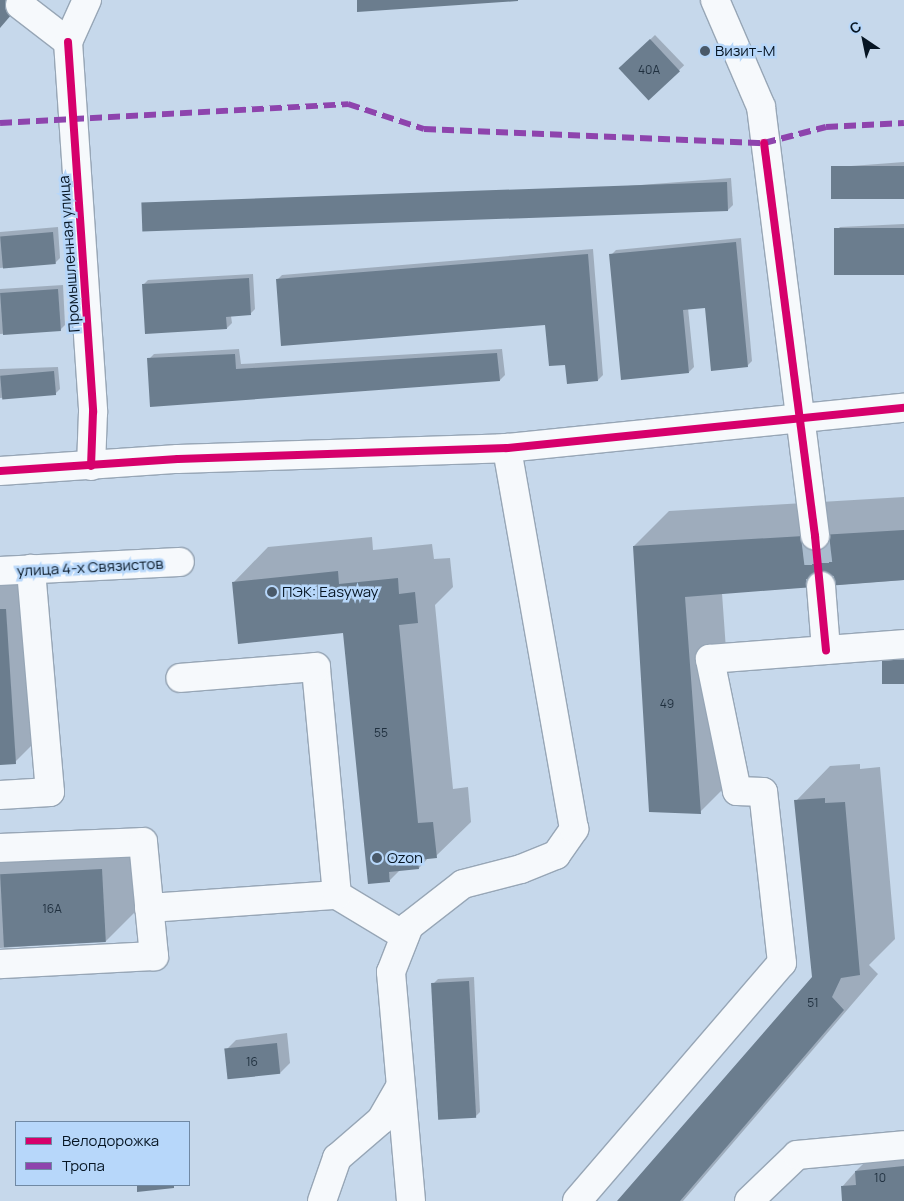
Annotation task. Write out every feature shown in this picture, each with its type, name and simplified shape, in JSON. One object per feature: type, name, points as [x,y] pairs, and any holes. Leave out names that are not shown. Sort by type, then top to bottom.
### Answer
[{"type":"street","points":[[20,5],[68,42],[87,0]]},
{"type":"street","points":[[715,0],[761,107],[764,143],[815,536]]},
{"type":"street","name":"Промышленная улица","points":[[68,42],[93,412],[91,466]]},
{"type":"street","points":[[0,471],[507,448],[904,408]]},
{"type":"street","points":[[411,1201],[391,972],[409,926],[463,884],[521,869],[556,855],[574,829],[507,448]]},
{"type":"street","name":"улица 4-х Связистов","points":[[0,571],[180,562]]},
{"type":"street","points":[[0,795],[50,792],[31,569]]},
{"type":"street","points":[[821,586],[826,650]]},
{"type":"street","points":[[577,1201],[782,963],[763,792],[737,791],[710,659],[904,644]]},
{"type":"street","points":[[180,678],[316,667],[337,895]]},
{"type":"street","points":[[0,848],[143,842],[154,956],[0,964]]},
{"type":"street","points":[[149,908],[337,895],[405,936]]},
{"type":"street","points":[[322,1201],[338,1158],[381,1120],[400,1087]]},
{"type":"street","points":[[749,1201],[797,1155],[904,1145]]},
{"type":"building","points":[[0,0],[24,0],[0,28]]},
{"type":"building","points":[[357,0],[518,0],[518,1],[357,12]]},
{"type":"building","points":[[650,39],[680,71],[649,101],[619,68]]},
{"type":"building","points":[[831,166],[904,166],[904,199],[831,199]]},
{"type":"building","points":[[727,182],[728,211],[142,231],[141,202]]},
{"type":"building","points":[[834,228],[904,228],[904,275],[834,275]]},
{"type":"building","points":[[53,232],[56,264],[3,268],[0,237]]},
{"type":"building","points":[[736,242],[748,367],[711,371],[705,308],[683,310],[689,373],[621,380],[609,254]]},
{"type":"building","points":[[588,254],[598,381],[567,384],[565,365],[549,366],[545,325],[281,346],[276,279]]},
{"type":"building","points":[[249,278],[251,315],[226,317],[227,329],[145,334],[142,284]]},
{"type":"building","points":[[58,289],[61,331],[3,335],[0,293]]},
{"type":"building","points":[[497,353],[500,381],[150,407],[147,358],[235,354],[236,369]]},
{"type":"building","points":[[54,371],[56,395],[2,400],[0,376]]},
{"type":"building","points":[[904,530],[904,580],[685,597],[701,814],[649,812],[633,546]]},
{"type":"building","points":[[338,571],[339,584],[398,578],[399,594],[415,592],[418,623],[399,625],[418,823],[433,822],[437,858],[418,860],[419,869],[389,872],[390,882],[368,884],[343,633],[238,644],[232,582]]},
{"type":"building","points":[[0,609],[6,609],[16,764],[0,765]]},
{"type":"building","points":[[882,660],[904,660],[904,684],[882,684]]},
{"type":"building","points":[[825,798],[825,803],[845,802],[860,975],[841,978],[832,997],[844,1010],[680,1201],[617,1201],[812,977],[794,800]]},
{"type":"building","points":[[102,869],[106,942],[4,947],[0,874]]},
{"type":"building","points":[[469,981],[476,1118],[438,1120],[431,983]]},
{"type":"building","points":[[277,1043],[280,1074],[228,1079],[224,1049]]},
{"type":"building","points":[[904,1166],[904,1201],[842,1201],[841,1186],[856,1185],[855,1171]]},
{"type":"building","points":[[137,1186],[174,1186],[174,1188],[137,1192]]},
{"type":"tunnel","points":[[815,536],[821,586]]},
{"type":"marked path","points":[[0,123],[348,104],[424,129],[764,143],[826,127],[904,123]]},
{"type":"cycle path","points":[[68,42],[93,412],[91,466]]},
{"type":"cycle path","points":[[764,143],[815,536],[826,650]]},
{"type":"cycle path","points":[[0,471],[178,459],[507,448],[904,408]]},
{"type":"place","name":"Визит-М","points":[[705,51]]},
{"type":"place","name":"ПЭК: Easyway","points":[[272,592]]},
{"type":"place","name":"Ozon","points":[[377,858]]}]
